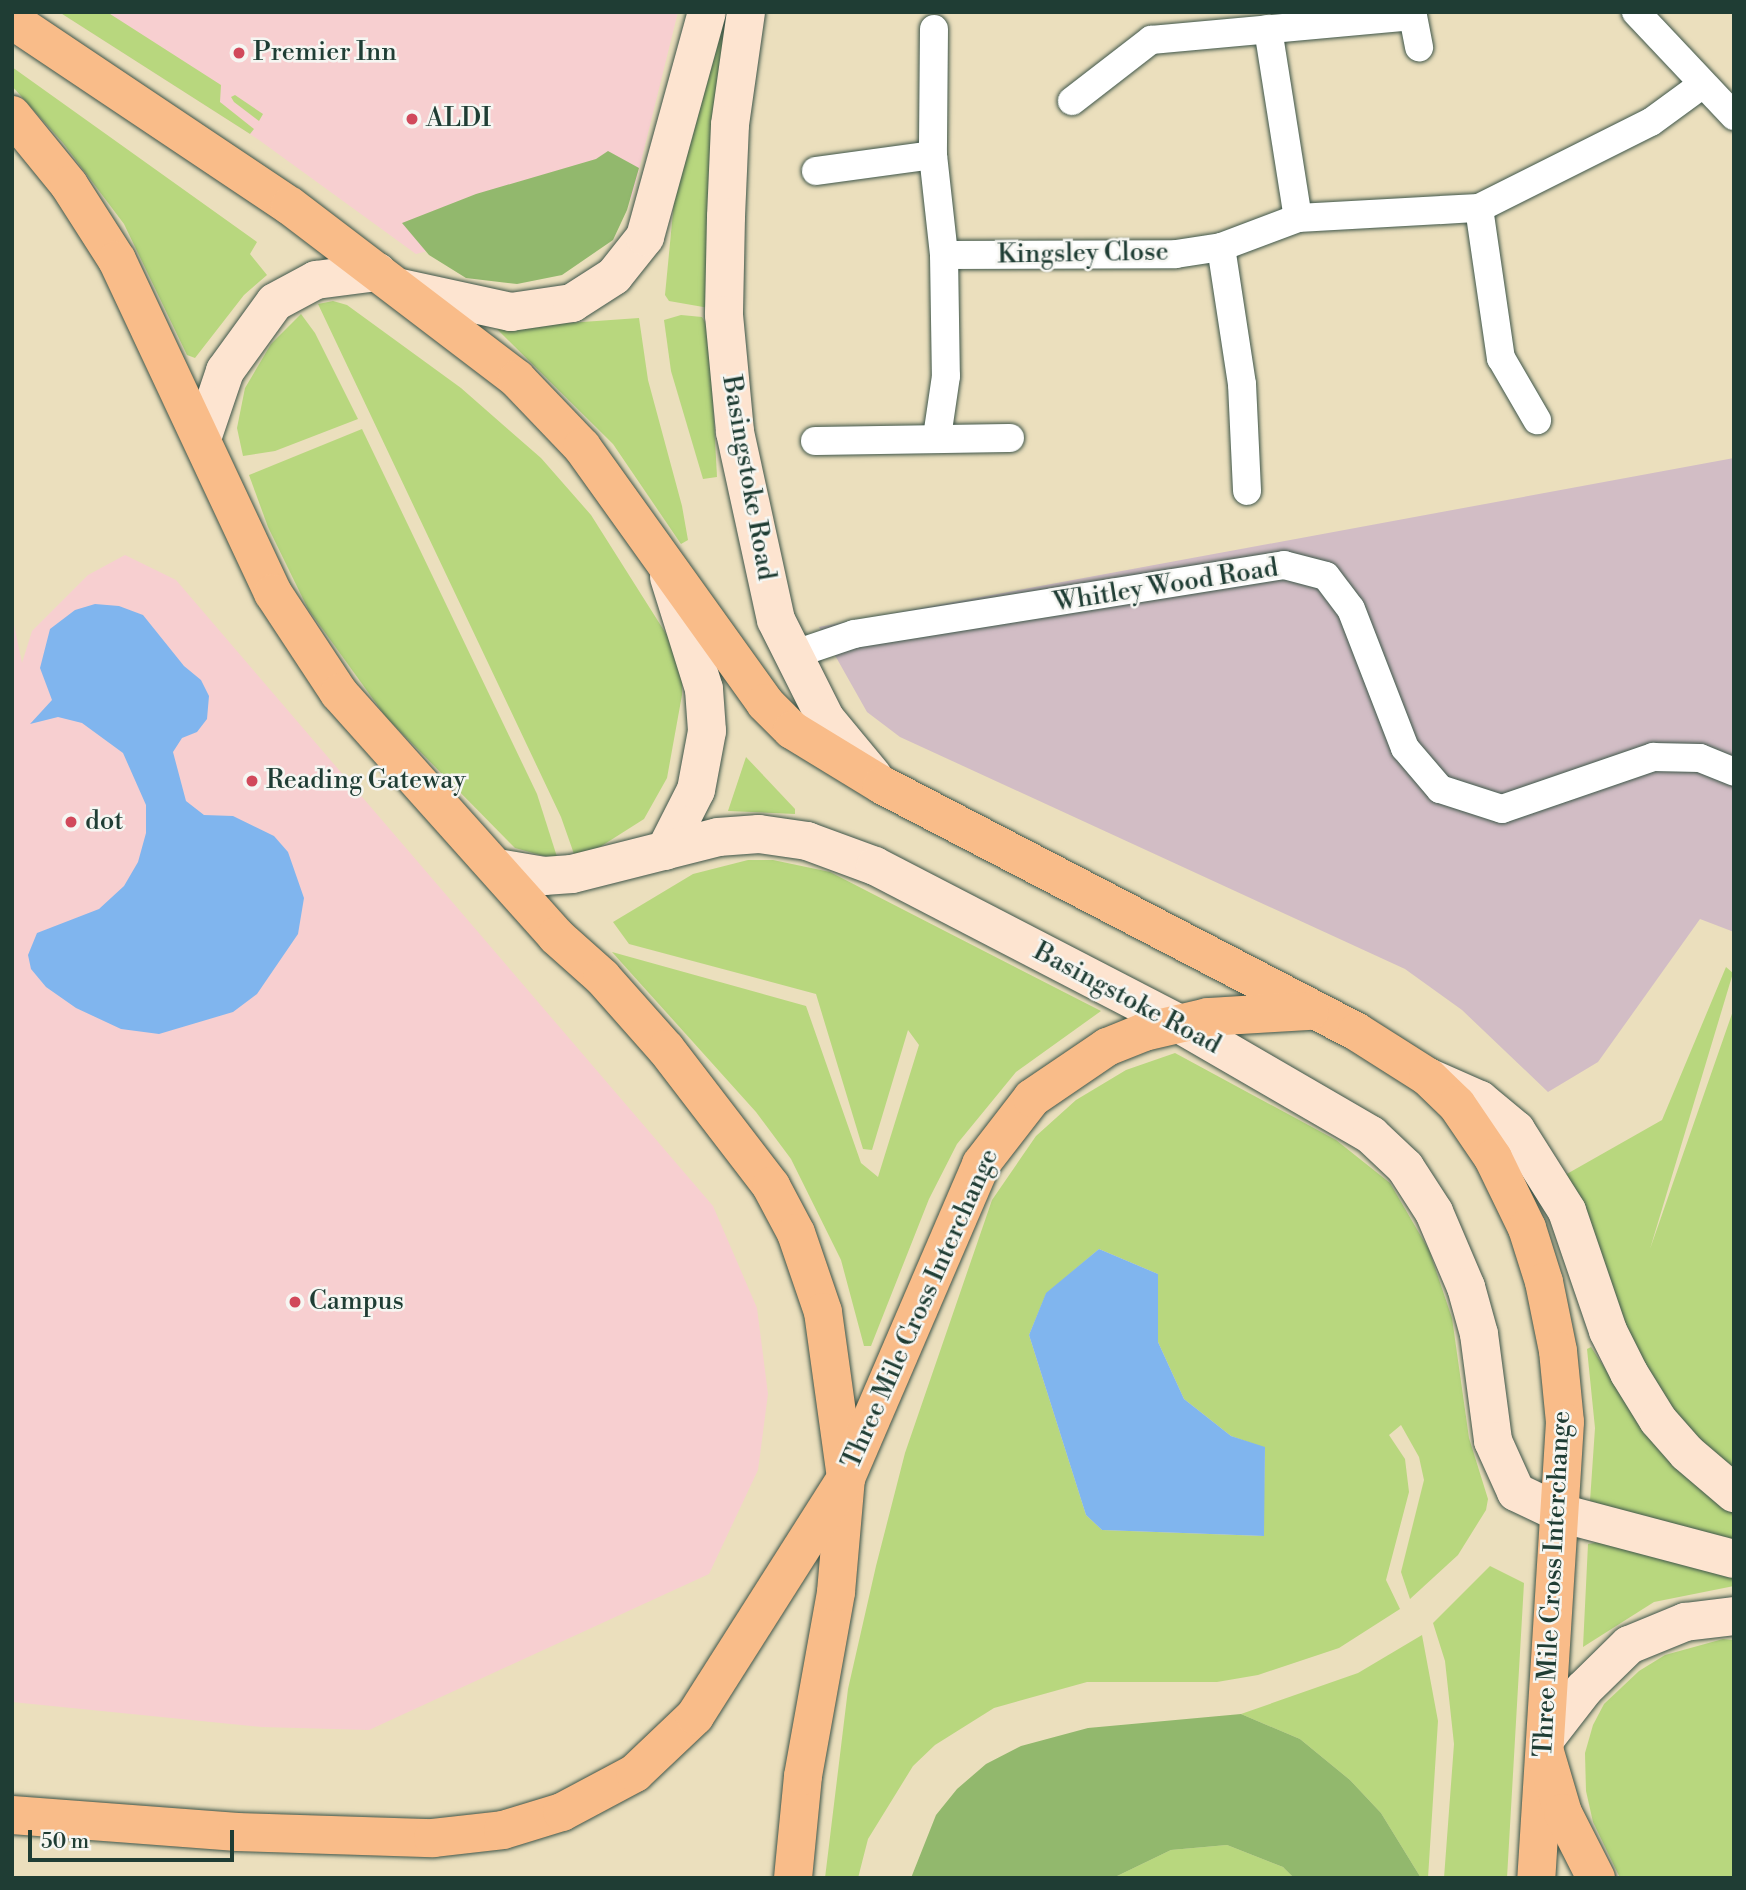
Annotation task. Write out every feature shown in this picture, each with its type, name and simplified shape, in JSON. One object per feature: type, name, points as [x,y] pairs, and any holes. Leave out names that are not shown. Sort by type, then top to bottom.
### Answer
[{"type":"highway","name":"Basingstoke Road","points":[[12,20],[194,139],[488,352],[552,414],[618,494],[664,562],[779,718],[882,785],[1316,1011]]},
{"type":"highway","points":[[12,115],[69,186],[117,260],[251,548],[303,640],[360,719],[666,1049],[771,1186],[796,1233],[823,1312],[846,1478],[695,1716],[635,1773],[562,1812],[503,1830],[433,1838],[237,1832],[12,1815]]},
{"type":"highway","name":"Three Mile Cross Interchange","points":[[793,1878],[803,1776],[836,1592],[846,1478],[969,1188],[996,1138],[1032,1098],[1086,1058],[1144,1032],[1178,1023],[1238,1014],[1316,1011],[1428,1077],[1457,1105],[1493,1158],[1539,1262],[1558,1351],[1564,1422],[1536,1878]]},
{"type":"highway","points":[[1546,1745],[1563,1813],[1596,1878]]},
{"type":"main road","points":[[202,439],[225,371],[275,302],[316,281],[389,280],[519,312],[572,303],[614,276],[645,237],[707,12]]},
{"type":"main road","name":"Basingstoke Road","points":[[746,12],[730,125],[726,338],[735,432],[764,577],[776,620],[825,718],[882,785]]},
{"type":"main road","points":[[664,562],[695,654],[707,713],[696,790],[665,850]]},
{"type":"main road","name":"Basingstoke Road","points":[[497,868],[544,876],[572,874],[718,837],[759,834],[830,848],[1178,1023],[1371,1135],[1405,1167],[1434,1212],[1466,1287],[1479,1334],[1493,1441],[1516,1492],[1560,1513]]},
{"type":"main road","points":[[1428,1077],[1480,1100],[1516,1130],[1567,1211],[1608,1331],[1629,1373],[1658,1420],[1687,1453],[1734,1493]]},
{"type":"main road","points":[[1560,1513],[1734,1559]]},
{"type":"main road","points":[[1546,1745],[1584,1689],[1629,1645],[1685,1622],[1734,1616]]},
{"type":"street","points":[[1636,12],[1734,116]]},
{"type":"street","points":[[1072,101],[1151,40],[1413,16],[1419,47]]},
{"type":"street","points":[[934,29],[933,155],[944,255],[946,376],[937,437]]},
{"type":"street","points":[[1268,29],[1298,218]]},
{"type":"street","name":"Kingsley Close","points":[[944,255],[1175,254],[1221,247],[1298,218],[1479,208],[1651,122],[1703,84]]},
{"type":"street","points":[[816,171],[933,155]]},
{"type":"street","points":[[1479,208],[1501,358],[1536,420]]},
{"type":"street","points":[[1221,247],[1242,384],[1248,491]]},
{"type":"street","points":[[815,441],[937,437],[1010,438]]},
{"type":"street","name":"Whitley Wood Road","points":[[792,655],[855,634],[1284,565],[1326,576],[1351,609],[1405,748],[1440,789],[1502,809],[1653,757],[1700,758],[1734,772]]},
{"type":"shaded area","points":[[59,12],[678,12],[632,198],[416,254],[259,140]]},
{"type":"shaded area","points":[[1734,458],[1734,932],[1700,919],[1598,1062],[1548,1092],[1462,1010],[1405,969],[900,737],[867,712],[819,627]]},
{"type":"shaded area","points":[[125,555],[176,580],[713,1206],[757,1308],[768,1394],[758,1470],[709,1574],[369,1730],[262,1727],[12,1702],[12,615],[22,663],[32,631],[88,575]]},
{"type":"green space","points":[[59,12],[107,12],[221,85],[220,102],[254,129],[250,134]]},
{"type":"green space","points":[[719,12],[733,12],[709,308],[669,301],[665,295],[674,202]]},
{"type":"green space","points":[[12,67],[257,242],[250,254],[267,275],[244,295],[195,358],[187,355],[124,224],[63,143],[12,86]]},
{"type":"green space","points":[[235,95],[263,114],[259,121],[234,102],[231,97]]},
{"type":"green space","points":[[608,151],[639,168],[627,210],[613,240],[562,275],[517,284],[466,278],[429,255],[402,223],[476,194],[596,159]]},
{"type":"green space","points":[[333,301],[347,305],[461,388],[541,458],[591,515],[670,640],[682,676],[682,695],[667,778],[644,819],[592,852],[574,854],[561,817],[318,304]]},
{"type":"green space","points":[[301,314],[315,333],[358,419],[275,451],[243,456],[237,428],[245,388],[271,344]]},
{"type":"green space","points":[[681,315],[702,317],[709,329],[717,477],[703,479],[671,371],[664,320]]},
{"type":"green space","points":[[639,318],[648,380],[682,506],[688,540],[681,544],[613,444],[496,328]]},
{"type":"green space","points":[[362,429],[537,794],[558,860],[515,848],[386,717],[308,609],[268,527],[249,475]]},
{"type":"green space","points":[[746,757],[795,809],[795,814],[728,811]]},
{"type":"green space","points":[[748,860],[773,860],[830,872],[1101,1011],[1016,1072],[957,1144],[929,1199],[871,1346],[864,1346],[841,1260],[791,1159],[756,1112],[612,952],[806,1006],[861,1163],[878,1177],[919,1045],[908,1030],[872,1150],[863,1149],[816,994],[629,944],[613,922],[693,874]]},
{"type":"green space","points":[[1726,967],[1733,973],[1650,1249],[1734,1008],[1734,1483],[1656,1404],[1565,1175],[1662,1120]]},
{"type":"green space","points":[[1175,1053],[1336,1140],[1390,1183],[1429,1250],[1452,1318],[1469,1438],[1488,1499],[1486,1510],[1458,1555],[1410,1599],[1401,1572],[1424,1480],[1419,1457],[1401,1425],[1389,1435],[1405,1459],[1409,1492],[1386,1580],[1400,1609],[1339,1648],[1258,1675],[1217,1682],[1087,1682],[994,1708],[935,1745],[913,1766],[868,1839],[858,1878],[825,1878],[848,1689],[876,1566],[905,1453],[992,1200],[1036,1136],[1076,1100],[1126,1070]],"holes":[[[1099,1249],[1158,1274],[1158,1342],[1184,1399],[1231,1436],[1265,1448],[1263,1536],[1102,1530],[1086,1515],[1029,1335],[1046,1294]]]},
{"type":"green space","points":[[1591,1347],[1657,1448],[1682,1474],[1734,1514],[1734,1545],[1590,1501],[1595,1428],[1587,1349]]},
{"type":"green space","points":[[1599,1542],[1734,1577],[1734,1586],[1654,1602],[1583,1647],[1588,1544]]},
{"type":"green space","points":[[1490,1566],[1524,1583],[1507,1878],[1444,1878],[1454,1744],[1445,1661],[1433,1623]]},
{"type":"green space","points":[[1422,1635],[1438,1721],[1428,1878],[1421,1878],[1381,1813],[1350,1780],[1300,1739],[1241,1714],[1358,1673]]},
{"type":"green space","points":[[1723,1639],[1734,1640],[1734,1878],[1620,1878],[1593,1822],[1586,1791],[1585,1753],[1593,1725],[1604,1704],[1639,1671],[1665,1655]]},
{"type":"green space","points":[[1241,1714],[1300,1739],[1350,1780],[1381,1813],[1421,1878],[1294,1878],[1283,1867],[1227,1845],[1171,1850],[1113,1878],[911,1878],[936,1815],[957,1789],[986,1764],[1021,1746],[1088,1728]]},
{"type":"green space","points":[[1227,1845],[1283,1867],[1294,1878],[1113,1878],[1171,1850]]},
{"type":"water","points":[[95,604],[119,606],[143,615],[184,666],[201,680],[209,696],[207,719],[197,732],[182,738],[173,752],[186,801],[204,815],[233,816],[274,836],[288,852],[304,898],[298,934],[257,994],[233,1012],[159,1034],[121,1029],[76,1008],[46,987],[31,969],[28,955],[37,933],[99,909],[124,886],[138,862],[146,833],[146,805],[123,753],[82,723],[58,717],[30,724],[52,700],[40,668],[50,629],[75,610]]},
{"type":"water","points":[[1099,1249],[1158,1274],[1158,1342],[1184,1399],[1231,1436],[1265,1447],[1264,1536],[1102,1530],[1086,1515],[1029,1335],[1046,1293]]},
{"type":"place","name":"Premier Inn","points":[[239,53]]},
{"type":"place","name":"ALDI","points":[[412,119]]},
{"type":"place","name":"Reading Gateway","points":[[252,781]]},
{"type":"place","name":"dot","points":[[71,822]]},
{"type":"place","name":"Campus","points":[[295,1302]]}]
